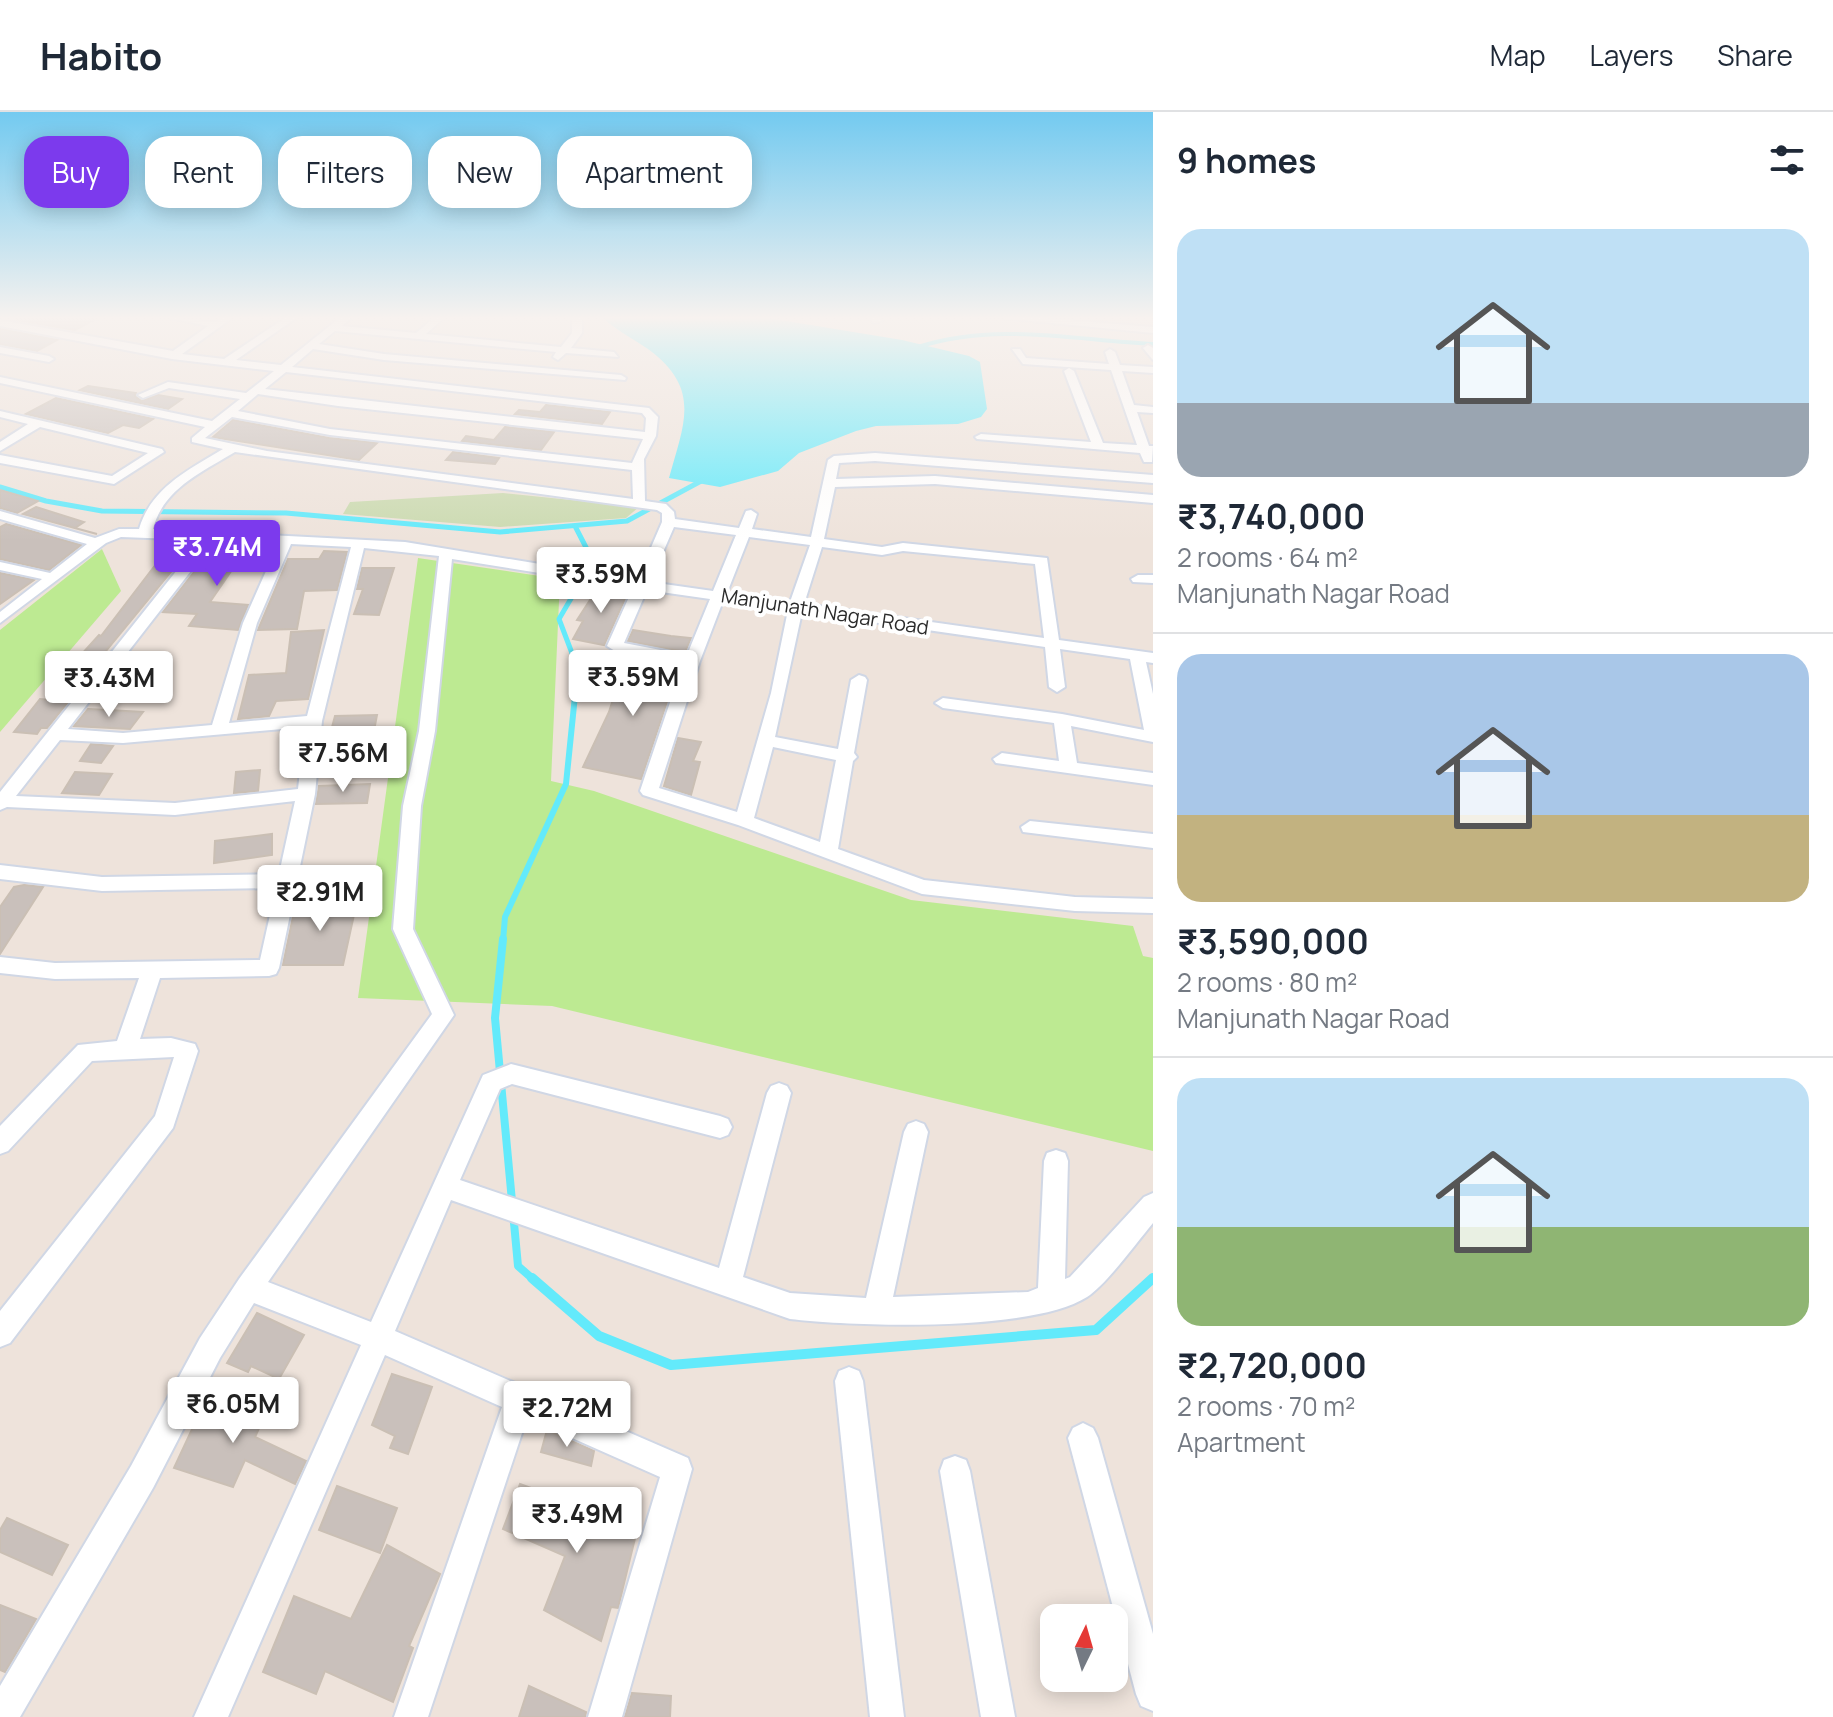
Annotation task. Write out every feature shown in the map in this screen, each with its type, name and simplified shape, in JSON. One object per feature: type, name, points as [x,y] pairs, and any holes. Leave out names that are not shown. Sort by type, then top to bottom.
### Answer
[{"type":"street","points":[[55,391],[113,407],[213,425]]},
{"type":"street","points":[[143,395],[153,391]]},
{"type":"street","points":[[224,391],[487,433],[638,467]]},
{"type":"street","points":[[257,391],[196,440],[233,448],[661,507],[668,512],[669,522],[615,646],[692,661]]},
{"type":"street","points":[[472,391],[645,410],[652,417],[650,436],[638,459],[639,504]]},
{"type":"street","points":[[487,433],[527,391]]},
{"type":"street","points":[[1077,391],[1098,446]]},
{"type":"street","points":[[744,821],[779,693],[796,606],[817,543],[834,460],[851,456],[1152,471],[1150,450],[1124,391]]},
{"type":"street","points":[[1130,408],[1153,410]]},
{"type":"street","points":[[230,413],[330,432],[650,436]]},
{"type":"street","points":[[0,414],[158,452],[114,480],[0,459]]},
{"type":"street","points":[[0,447],[38,423]]},
{"type":"street","points":[[981,437],[1150,450]]},
{"type":"street","points":[[145,531],[158,502],[187,475],[233,448]]},
{"type":"street","points":[[828,483],[935,480],[1153,499]]},
{"type":"street","points":[[751,514],[692,661],[649,791],[744,821],[922,887],[1075,904],[1153,906]]},
{"type":"street","points":[[0,515],[97,543]]},
{"type":"street","points":[[669,522],[817,543],[1042,561],[1057,687]]},
{"type":"street","name":"Manjunath Nagar Road","points":[[0,619],[97,543],[119,533],[145,531],[359,542],[446,552],[524,568],[596,575],[1145,657]]},
{"type":"street","points":[[1,803],[212,535]]},
{"type":"street","points":[[219,728],[250,623],[287,538]]},
{"type":"street","points":[[0,965],[55,971],[269,968],[306,794],[314,721],[359,542]]},
{"type":"street","points":[[1,1717],[142,1477],[210,1348],[248,1288],[443,1015],[403,929],[412,806],[427,731],[446,552]]},
{"type":"street","points":[[0,566],[54,578]]},
{"type":"street","points":[[943,703],[1153,735],[1145,657]]},
{"type":"street","points":[[828,851],[848,757],[859,680]]},
{"type":"street","points":[[1062,719],[1069,768]]},
{"type":"street","points":[[54,734],[123,738],[314,721]]},
{"type":"street","points":[[765,740],[848,757]]},
{"type":"street","points":[[1002,759],[1153,779]]},
{"type":"street","points":[[1,803],[175,809],[306,794]]},
{"type":"street","points":[[1030,827],[1153,841]]},
{"type":"street","points":[[0,872],[102,884],[289,881]]},
{"type":"street","points":[[125,1050],[152,970]]},
{"type":"street","points":[[0,1143],[86,1052],[171,1047],[187,1051],[165,1121],[0,1333]]},
{"type":"street","points":[[211,1717],[446,1187],[500,1076],[720,1127]]},
{"type":"street","points":[[728,1283],[779,1093]]},
{"type":"street","points":[[876,1311],[916,1132]]},
{"type":"street","points":[[1051,1299],[1056,1161]]},
{"type":"street","points":[[446,1187],[790,1306],[836,1311],[1028,1305],[1051,1299],[1079,1287],[1153,1205]]},
{"type":"street","points":[[248,1288],[380,1339],[677,1469],[605,1717]]},
{"type":"street","points":[[849,1381],[887,1717]]},
{"type":"street","points":[[411,1717],[519,1399]]},
{"type":"street","points":[[1083,1438],[1153,1694]]},
{"type":"street","points":[[955,1471],[998,1717]]},
{"type":"green space","points":[[503,493],[639,507],[626,518],[500,527],[343,514],[350,502]]},
{"type":"green space","points":[[102,549],[121,591],[0,732],[0,630]]},
{"type":"green space","points":[[418,558],[560,579],[551,781],[594,791],[911,900],[1133,926],[1143,956],[1153,958],[1153,1151],[552,1006],[358,998]]},
{"type":"water","points":[[984,391],[987,409],[981,417],[958,424],[876,426],[856,431],[799,453],[778,471],[720,487],[669,478],[683,424],[682,393]]},
{"type":"building","points":[[84,391],[136,393],[135,396],[141,401],[158,395],[182,399],[168,409]]},
{"type":"building","points":[[56,398],[153,419],[139,428],[123,425],[108,433],[26,414]]},
{"type":"building","points":[[546,405],[610,412],[602,424],[515,414],[519,410],[540,412]]},
{"type":"building","points":[[233,420],[329,438],[377,443],[359,460],[213,437]]},
{"type":"building","points":[[505,427],[554,432],[541,450],[462,441],[466,436],[494,440]]},
{"type":"building","points":[[453,452],[499,458],[495,464],[446,460]]},
{"type":"building","points":[[0,490],[38,501],[17,513],[0,508]]},
{"type":"building","points":[[36,507],[84,522],[75,528],[97,534],[23,514]]},
{"type":"building","points":[[6,524],[81,545],[49,570],[0,559],[0,527]]},
{"type":"building","points":[[222,545],[273,548],[264,568],[234,567],[210,602],[248,605],[238,630],[189,626],[197,614],[163,612],[205,558],[214,558]]},
{"type":"building","points":[[324,551],[347,552],[337,590],[304,591],[297,629],[258,630],[288,559],[319,559]]},
{"type":"building","points":[[627,552],[644,555],[635,577],[608,572]]},
{"type":"building","points":[[163,555],[184,556],[92,668],[71,666],[101,636]]},
{"type":"building","points":[[362,568],[394,568],[379,615],[354,614],[363,589],[357,589]]},
{"type":"building","points":[[0,573],[34,580],[0,604]]},
{"type":"building","points":[[599,586],[629,590],[604,645],[573,639],[583,621],[577,620]]},
{"type":"building","points":[[324,630],[308,699],[276,701],[269,716],[238,719],[249,675],[286,673],[291,632]]},
{"type":"building","points":[[633,630],[691,638],[685,652],[628,641]]},
{"type":"building","points":[[627,656],[679,666],[641,779],[583,767],[609,712]]},
{"type":"building","points":[[40,699],[68,702],[47,728],[41,728],[37,734],[14,732]]},
{"type":"building","points":[[88,709],[143,712],[130,729],[74,726]]},
{"type":"building","points":[[377,715],[371,746],[327,746],[335,716]]},
{"type":"building","points":[[678,738],[701,742],[693,761],[700,762],[691,795],[664,786]]},
{"type":"building","points":[[91,744],[113,746],[101,763],[80,761]]},
{"type":"building","points":[[260,770],[258,791],[234,793],[236,772]]},
{"type":"building","points":[[75,772],[112,774],[99,795],[62,793]]},
{"type":"building","points":[[370,784],[367,803],[316,804],[319,786]]},
{"type":"building","points":[[272,834],[272,855],[214,863],[215,841]]},
{"type":"building","points":[[14,887],[43,887],[0,954],[0,907]]},
{"type":"building","points":[[357,901],[343,965],[283,965],[296,902]]},
{"type":"building","points":[[257,1313],[304,1335],[279,1379],[251,1366],[248,1372],[227,1363]]},
{"type":"building","points":[[392,1374],[432,1387],[408,1454],[390,1448],[395,1436],[372,1425]]},
{"type":"building","points":[[208,1395],[266,1413],[255,1437],[306,1461],[295,1484],[245,1460],[233,1487],[174,1468]]},
{"type":"building","points":[[547,1430],[594,1451],[591,1466],[541,1452]]},
{"type":"building","points":[[520,1484],[580,1506],[581,1502],[638,1526],[618,1608],[611,1607],[601,1641],[544,1610],[565,1556],[503,1529]]},
{"type":"building","points":[[337,1486],[397,1508],[380,1553],[319,1530]]},
{"type":"building","points":[[7,1518],[68,1545],[52,1575],[0,1552],[0,1530]]},
{"type":"building","points":[[387,1545],[440,1574],[409,1646],[413,1648],[393,1702],[325,1671],[316,1694],[263,1672],[294,1596],[351,1619]]},
{"type":"building","points":[[0,1605],[36,1619],[5,1672],[0,1670]]},
{"type":"building","points":[[529,1686],[586,1712],[585,1717],[519,1717]]},
{"type":"building","points":[[632,1693],[671,1696],[670,1717],[625,1717]]},
{"type":"waterway","points":[[0,487],[46,501],[102,511],[286,513],[500,532],[627,521],[703,480]]},
{"type":"waterway","points":[[575,526],[593,561],[559,619],[578,669],[577,678]]},
{"type":"waterway","points":[[503,941],[505,917],[566,784],[577,676]]},
{"type":"waterway","points":[[503,939],[495,1018],[518,1266],[534,1280]]},
{"type":"waterway","points":[[532,1278],[599,1336],[671,1365],[1096,1330],[1153,1278]]}]
